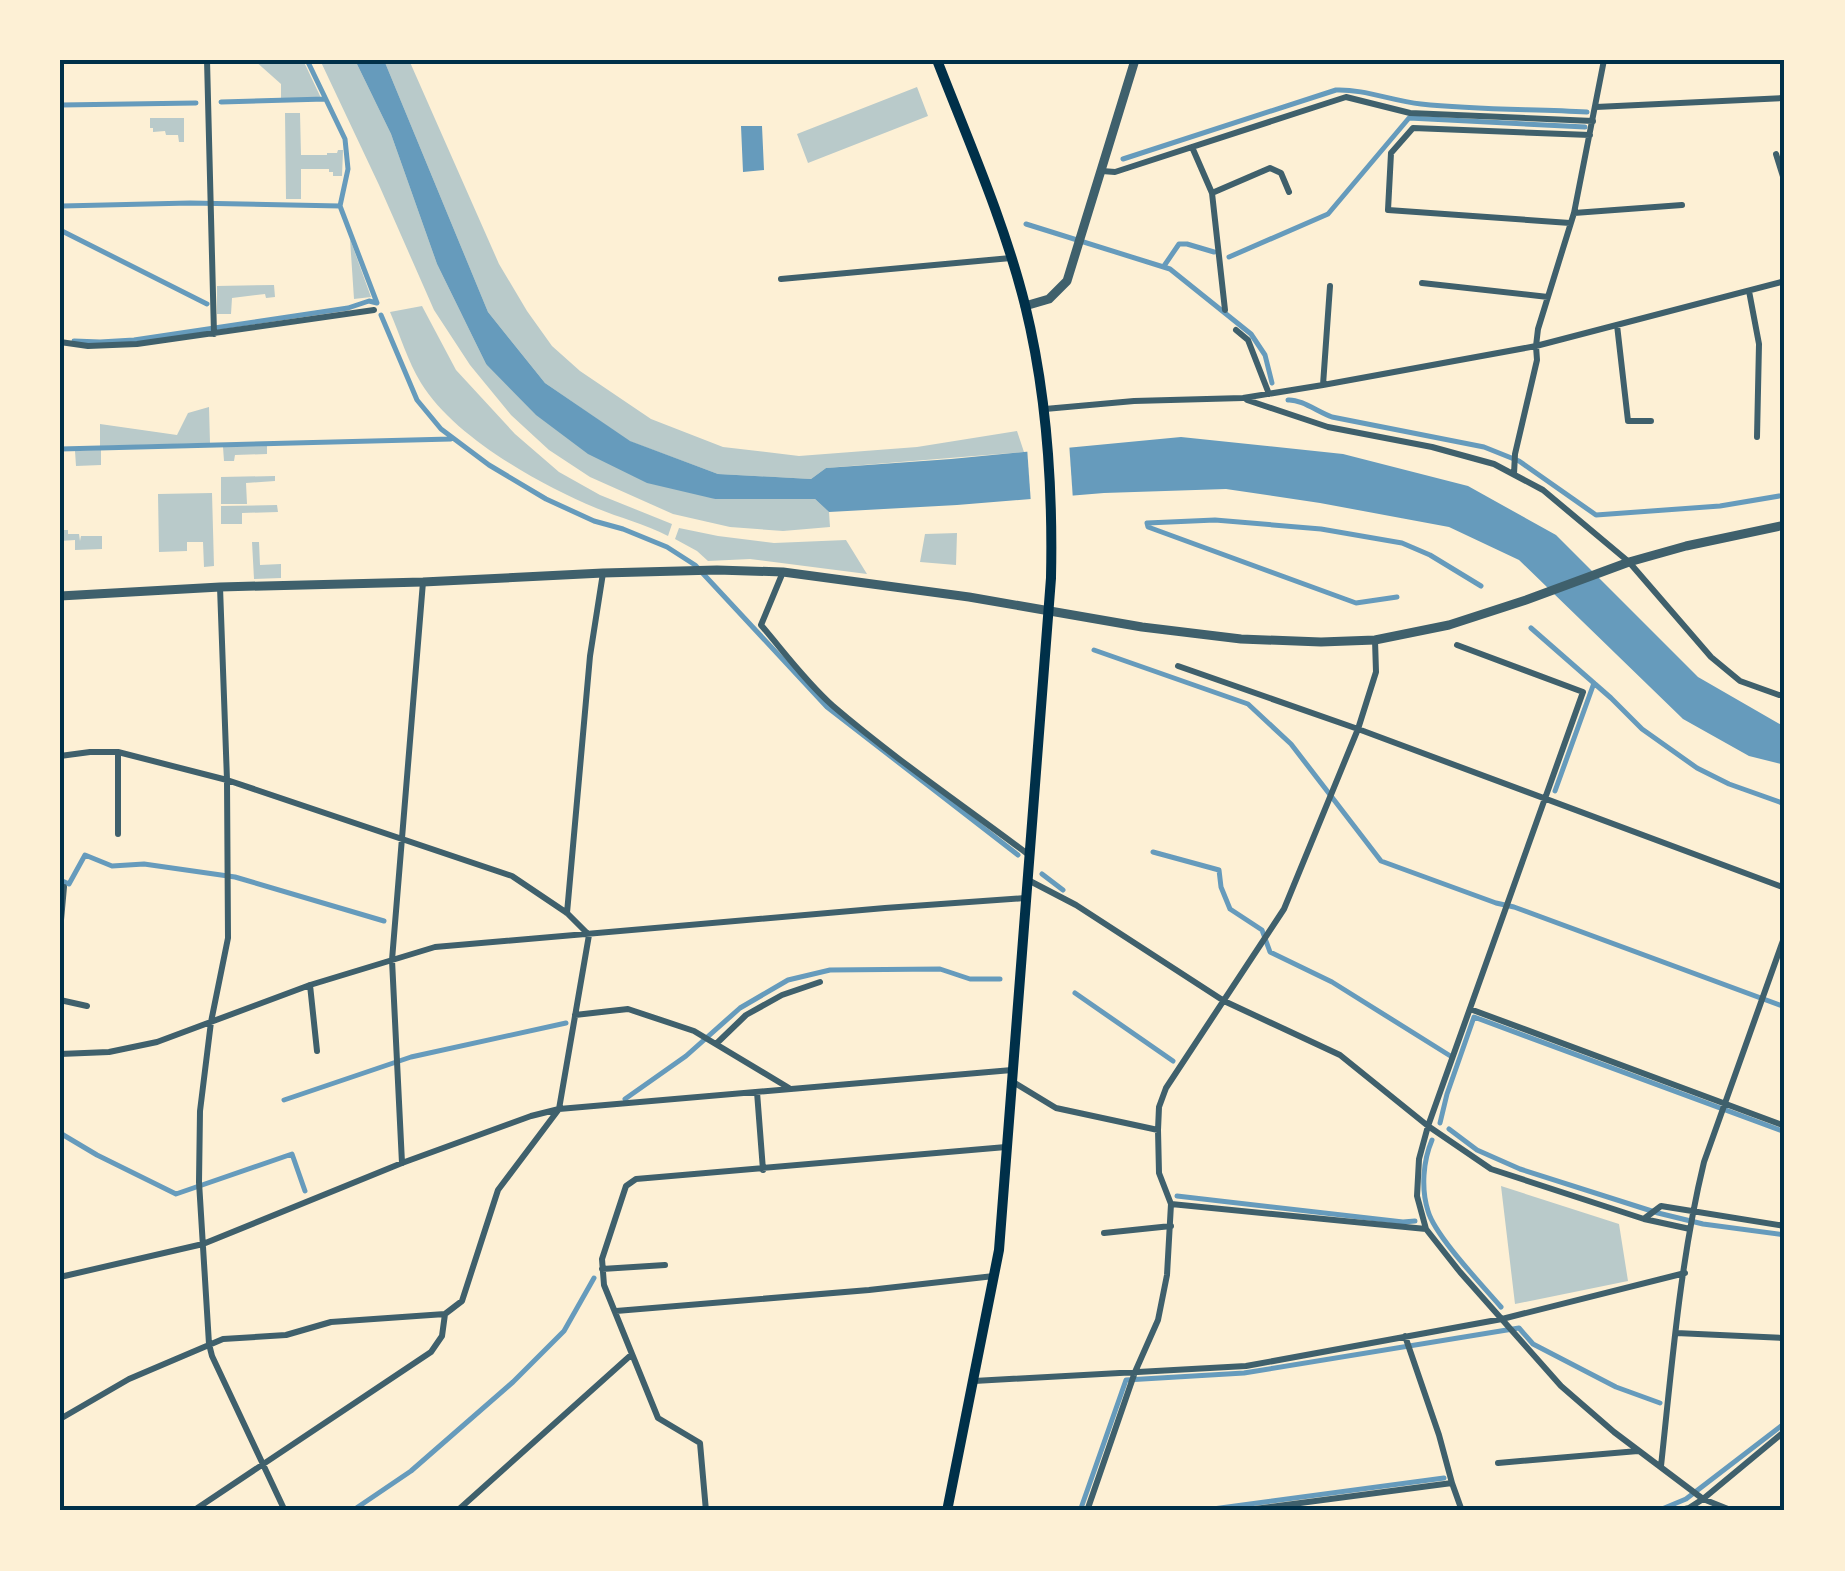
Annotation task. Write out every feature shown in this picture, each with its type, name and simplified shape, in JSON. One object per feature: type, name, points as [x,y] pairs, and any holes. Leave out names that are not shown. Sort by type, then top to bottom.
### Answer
[{"type":"main road","points":[[938,60],[1025,306],[1044,410],[1051,518],[1048,610],[999,1250],[947,1511]]},
{"type":"street","points":[[207,60],[214,334]]},
{"type":"street","points":[[1025,306],[1050,299],[1067,282],[1135,60]]},
{"type":"street","points":[[1514,474],[1537,360],[1536,346],[1574,213],[1604,60]]},
{"type":"street","points":[[1102,172],[1116,172],[1346,97],[1410,113],[1593,121]]},
{"type":"street","points":[[1596,107],[1785,98]]},
{"type":"street","points":[[1570,223],[1388,210],[1391,153],[1413,128],[1590,135]]},
{"type":"street","points":[[1192,147],[1212,193],[1225,310]]},
{"type":"street","points":[[1776,154],[1785,183]]},
{"type":"street","points":[[1212,193],[1270,168],[1281,172],[1289,192]]},
{"type":"street","points":[[1574,213],[1682,204]]},
{"type":"street","points":[[781,280],[1011,258]]},
{"type":"street","points":[[1044,410],[1134,401],[1243,398],[1323,385],[1536,346],[1785,281]]},
{"type":"street","points":[[1422,283],[1548,297]]},
{"type":"street","points":[[1323,385],[1330,286]]},
{"type":"street","points":[[1749,291],[1759,344],[1757,436]]},
{"type":"street","points":[[60,342],[88,346],[137,344],[374,310]]},
{"type":"street","points":[[1616,325],[1628,421],[1651,421]]},
{"type":"street","points":[[1236,330],[1248,340],[1269,394]]},
{"type":"street","points":[[1243,398],[1328,427],[1432,447],[1494,464],[1514,474],[1543,490],[1629,562],[1711,656],[1740,681],[1785,695]]},
{"type":"street","points":[[60,596],[688,570],[783,572],[1242,640],[1375,640],[1449,624],[1629,562],[1785,525]]},
{"type":"street","points":[[783,572],[761,626],[832,704],[1030,856]]},
{"type":"street","points":[[567,913],[590,656],[603,573]]},
{"type":"street","points":[[402,1163],[392,960],[423,582]]},
{"type":"street","points":[[220,587],[228,938],[211,1022],[200,1111],[199,1182],[209,1344],[285,1511]]},
{"type":"street","points":[[1087,1511],[1135,1372],[1158,1320],[1168,1275],[1170,1204],[1159,1173],[1158,1107],[1166,1088],[1284,910],[1358,729],[1376,672],[1375,640]]},
{"type":"street","points":[[1457,645],[1583,692],[1428,1126],[1419,1158],[1417,1196],[1426,1229],[1561,1386],[1639,1452],[1703,1499],[1733,1511]]},
{"type":"street","points":[[1178,666],[1785,888]]},
{"type":"street","points":[[60,756],[118,752],[227,780],[512,876],[567,913],[589,935]]},
{"type":"street","points":[[118,752],[118,834]]},
{"type":"street","points":[[1028,880],[1076,905],[1224,1001],[1340,1055],[1428,1126],[1490,1169],[1690,1230]]},
{"type":"street","points":[[60,956],[64,887]]},
{"type":"street","points":[[60,1054],[109,1052],[157,1042],[310,985],[435,947],[1026,898]]},
{"type":"street","points":[[60,1418],[130,1378],[222,1339],[286,1335],[331,1322],[445,1314],[462,1302],[498,1190],[558,1109],[589,935]]},
{"type":"street","points":[[1660,1466],[1690,1230],[1704,1162],[1785,935]]},
{"type":"street","points":[[713,1042],[746,1015],[782,994],[820,982]]},
{"type":"street","points":[[310,985],[317,1051]]},
{"type":"street","points":[[60,1000],[87,1006]]},
{"type":"street","points":[[1470,1009],[1785,1126]]},
{"type":"street","points":[[575,1015],[628,1010],[703,1035],[790,1089]]},
{"type":"street","points":[[60,1277],[203,1244],[402,1163],[558,1109],[1012,1075],[1056,1108],[1158,1130]]},
{"type":"street","points":[[757,1092],[763,1170]]},
{"type":"street","points":[[706,1511],[700,1444],[658,1418],[604,1284],[602,1259],[626,1186],[636,1179],[1006,1147]]},
{"type":"street","points":[[1170,1204],[1426,1229]]},
{"type":"street","points":[[1644,1219],[1662,1206],[1785,1226]]},
{"type":"street","points":[[1104,1233],[1170,1226]]},
{"type":"street","points":[[602,1269],[665,1265]]},
{"type":"street","points":[[972,1381],[1246,1366],[1502,1318],[1685,1273]]},
{"type":"street","points":[[616,1311],[995,1276]]},
{"type":"street","points":[[193,1511],[431,1352],[442,1336],[445,1314]]},
{"type":"street","points":[[1676,1333],[1785,1338]]},
{"type":"street","points":[[1405,1336],[1462,1511]]},
{"type":"street","points":[[457,1511],[631,1355]]},
{"type":"street","points":[[1676,1511],[1703,1499],[1785,1430]]},
{"type":"street","points":[[1498,1463],[1639,1452]]},
{"type":"street","points":[[1239,1511],[1452,1484]]},
{"type":"shaded area","points":[[254,60],[303,60],[321,98],[281,98],[281,84]]},
{"type":"shaded area","points":[[320,60],[355,60],[391,134],[437,264],[486,364],[715,499],[815,499],[829,512],[830,527],[783,531],[730,527],[673,514],[590,477],[549,450],[511,415],[470,365],[434,310]]},
{"type":"shaded area","points":[[384,60],[409,60],[499,264],[552,346],[580,371],[651,419],[723,447],[799,456],[917,447],[1017,431],[1024,452],[826,468],[811,479],[718,474],[629,441],[545,383],[488,312]]},
{"type":"shaded area","points":[[917,87],[928,116],[808,163],[797,134]]},
{"type":"shaded area","points":[[285,113],[300,113],[301,155],[327,155],[343,150],[342,176],[333,176],[329,169],[301,169],[301,199],[286,199]]},
{"type":"shaded area","points":[[150,118],[184,118],[184,142],[179,142],[178,135],[153,132]]},
{"type":"shaded area","points":[[350,239],[371,297],[354,299]]},
{"type":"shaded area","points":[[274,285],[275,297],[266,298],[265,294],[232,298],[231,314],[217,314],[217,286]]},
{"type":"shaded area","points":[[422,306],[456,370],[515,434],[559,472],[600,495],[672,524],[668,536],[549,486],[500,457],[454,422],[421,383],[390,312]]},
{"type":"shaded area","points":[[209,407],[210,443],[100,446],[100,424],[177,435],[188,413]]},
{"type":"shaded area","points":[[267,446],[267,454],[235,455],[234,461],[224,461],[223,447]]},
{"type":"shaded area","points":[[101,450],[101,465],[76,466],[75,451]]},
{"type":"shaded area","points":[[275,476],[275,481],[246,483],[247,504],[221,504],[221,477]]},
{"type":"shaded area","points":[[212,493],[214,566],[204,567],[203,542],[187,542],[187,551],[159,552],[158,494]]},
{"type":"shaded area","points":[[277,505],[278,512],[242,513],[242,524],[221,524],[221,506]]},
{"type":"shaded area","points":[[679,528],[774,543],[846,540],[867,574],[750,559],[708,561],[675,539]]},
{"type":"shaded area","points":[[60,530],[79,534],[80,541],[81,536],[102,536],[102,549],[75,550],[75,540],[60,541]]},
{"type":"shaded area","points":[[957,533],[956,565],[920,562],[925,534]]},
{"type":"shaded area","points":[[252,542],[259,542],[260,565],[281,564],[281,578],[254,579]]},
{"type":"shaded area","points":[[1501,1186],[1619,1224],[1628,1281],[1515,1304]]},
{"type":"water","points":[[355,60],[384,60],[488,312],[545,383],[630,441],[718,474],[811,479],[826,468],[1181,437],[1343,454],[1468,486],[1556,535],[1698,677],[1785,727],[1785,765],[1749,756],[1683,719],[1519,560],[1449,527],[1226,489],[1104,493],[829,512],[815,499],[715,499],[647,483],[588,454],[536,415],[486,364],[437,264],[391,134]]},
{"type":"water","points":[[741,126],[762,126],[764,170],[743,172]]},
{"type":"pier","points":[[1069,442],[1073,500],[1031,504],[1027,447]]},
{"type":"waterway","points":[[74,341],[134,340],[348,308],[369,301],[377,303],[340,206],[348,169],[345,139],[307,60]]},
{"type":"waterway","points":[[1123,159],[1336,90],[1442,106],[1587,112]]},
{"type":"waterway","points":[[221,102],[325,99]]},
{"type":"waterway","points":[[61,105],[196,103]]},
{"type":"waterway","points":[[1229,257],[1328,214],[1409,118],[1585,127]]},
{"type":"waterway","points":[[60,220],[62,206],[340,206]]},
{"type":"waterway","points":[[1026,224],[1170,269],[1251,334],[1265,355],[1272,383]]},
{"type":"waterway","points":[[60,230],[207,304]]},
{"type":"waterway","points":[[1164,266],[1179,244],[1214,252]]},
{"type":"waterway","points":[[381,315],[417,400],[441,429],[489,465],[546,499],[667,547],[695,565],[827,707],[1018,855]]},
{"type":"waterway","points":[[1288,400],[1332,417],[1484,447],[1519,461],[1596,515],[1720,506],[1785,495]]},
{"type":"waterway","points":[[60,449],[451,439]]},
{"type":"waterway","points":[[1397,597],[1356,603],[1148,527],[1147,523],[1215,520],[1321,529],[1402,543],[1481,586]]},
{"type":"waterway","points":[[1531,628],[1642,729],[1697,768],[1785,804]]},
{"type":"waterway","points":[[1094,650],[1248,704],[1291,744],[1381,861],[1785,1007]]},
{"type":"waterway","points":[[1555,791],[1594,683]]},
{"type":"waterway","points":[[1153,852],[1219,870],[1230,909],[1262,930],[1270,952],[1332,982],[1452,1057]]},
{"type":"waterway","points":[[60,880],[69,884],[85,855],[112,866],[144,864],[235,877],[384,921]]},
{"type":"waterway","points":[[1042,874],[1063,890]]},
{"type":"waterway","points":[[625,1099],[686,1056],[740,1008],[788,980],[830,970],[940,969],[970,979],[1000,979]]},
{"type":"waterway","points":[[1075,993],[1173,1061]]},
{"type":"waterway","points":[[1440,1123],[1474,1017],[1785,1132]]},
{"type":"waterway","points":[[284,1100],[411,1057],[566,1023]]},
{"type":"waterway","points":[[1449,1129],[1477,1150],[1520,1169],[1658,1213],[1703,1224],[1785,1235]]},
{"type":"waterway","points":[[60,1133],[176,1194],[292,1154],[305,1191]]},
{"type":"waterway","points":[[1432,1140],[1424,1175],[1424,1194],[1432,1221],[1449,1247],[1501,1307]]},
{"type":"waterway","points":[[1177,1196],[1415,1221]]},
{"type":"waterway","points":[[352,1511],[411,1471],[513,1382],[564,1331],[594,1278]]},
{"type":"waterway","points":[[1080,1511],[1126,1380],[1244,1373],[1519,1328],[1533,1344],[1616,1387],[1660,1403]]},
{"type":"waterway","points":[[1651,1511],[1686,1499],[1785,1423]]},
{"type":"waterway","points":[[1198,1511],[1444,1478]]}]
